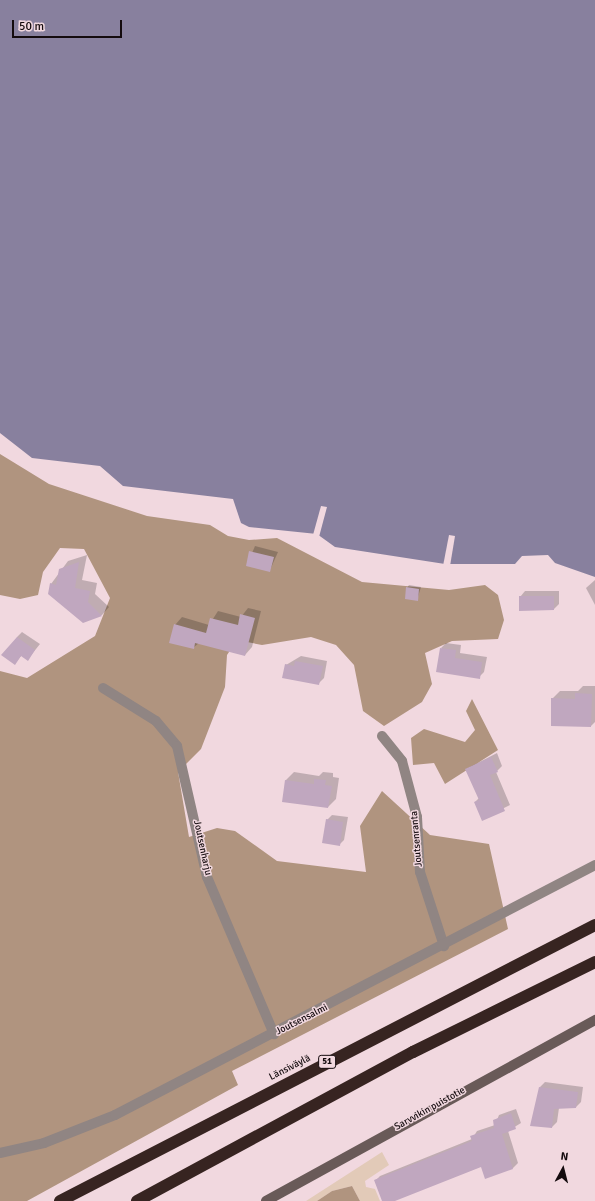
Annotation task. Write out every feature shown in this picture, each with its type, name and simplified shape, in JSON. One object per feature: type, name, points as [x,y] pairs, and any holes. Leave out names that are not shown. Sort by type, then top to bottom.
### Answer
[{"type":"highway","name":"Länsiväylä","points":[[60,1201],[595,925]]},
{"type":"highway","points":[[137,1201],[412,1052],[595,962]]},
{"type":"main road","name":"Sarvvikin puistotie","points":[[266,1201],[595,1020]]},
{"type":"street","name":"Joutsenharju","points":[[103,688],[156,721],[177,746],[207,877],[274,1034]]},
{"type":"street","name":"Joutsenranta","points":[[382,736],[402,761],[417,817],[420,872],[444,946]]},
{"type":"street","name":"Joutsensalmi","points":[[0,1152],[44,1143],[89,1126],[274,1034],[595,866]]},
{"type":"shaded area","points":[[0,0],[595,0],[595,577],[555,563],[548,555],[522,556],[515,564],[445,564],[335,547],[317,534],[249,527],[241,523],[233,499],[123,486],[100,466],[32,458],[0,433]]},
{"type":"shaded area","points":[[0,454],[49,484],[147,516],[210,525],[228,536],[249,540],[277,538],[362,582],[449,590],[485,585],[498,595],[504,620],[498,639],[452,641],[425,653],[432,684],[422,702],[384,726],[363,711],[354,665],[336,645],[311,637],[262,645],[237,640],[227,655],[225,687],[201,749],[178,772],[189,837],[217,828],[235,831],[277,861],[366,872],[360,826],[382,791],[430,835],[489,844],[508,929],[232,1071],[238,1085],[27,1201],[0,1201],[0,671],[27,678],[95,636],[110,598],[84,549],[60,548],[43,572],[38,595],[20,599],[0,595]]},
{"type":"shaded area","points":[[472,699],[498,750],[445,784],[434,763],[413,765],[411,738],[424,729],[465,742],[475,730],[466,711]]},
{"type":"shaded area","points":[[382,1152],[389,1165],[365,1181],[366,1187],[375,1189],[380,1201],[360,1201],[352,1186],[332,1191],[317,1201],[306,1201]]},
{"type":"shaded area","points":[[352,1186],[360,1201],[317,1201],[332,1191]]},
{"type":"pier","points":[[321,506],[327,507],[319,537],[313,535]]},
{"type":"pier","points":[[449,535],[455,536],[450,566],[443,566]]},
{"type":"building","points":[[249,551],[274,557],[270,572],[246,566]]},
{"type":"building","points":[[79,562],[75,588],[90,591],[88,602],[102,616],[83,623],[48,594],[50,583],[56,585],[59,569]]},
{"type":"building","points":[[406,587],[419,589],[418,601],[405,599]]},
{"type":"building","points":[[519,596],[554,596],[554,610],[519,611]]},
{"type":"building","points":[[240,614],[255,618],[245,656],[195,643],[194,649],[169,643],[174,624],[206,633],[210,618],[238,625]]},
{"type":"building","points":[[17,637],[35,650],[28,661],[21,656],[15,665],[1,655]]},
{"type":"building","points":[[440,648],[456,650],[455,658],[482,662],[480,679],[436,672]]},
{"type":"building","points":[[295,661],[323,666],[319,685],[282,678],[285,664],[294,666]]},
{"type":"building","points":[[575,693],[592,694],[591,727],[551,726],[551,698],[575,699]]},
{"type":"building","points":[[491,757],[498,772],[490,775],[505,811],[482,821],[474,802],[479,800],[465,769]]},
{"type":"building","points":[[314,779],[326,780],[325,785],[332,786],[328,808],[282,802],[285,780],[314,784]]},
{"type":"building","points":[[326,819],[343,822],[340,846],[322,843]]},
{"type":"building","points":[[539,1087],[578,1092],[576,1108],[554,1109],[552,1128],[530,1126]]},
{"type":"building","points":[[511,1113],[516,1129],[502,1134],[513,1169],[485,1179],[481,1167],[395,1201],[382,1201],[374,1180],[472,1141],[470,1136],[494,1128],[493,1120]]}]
